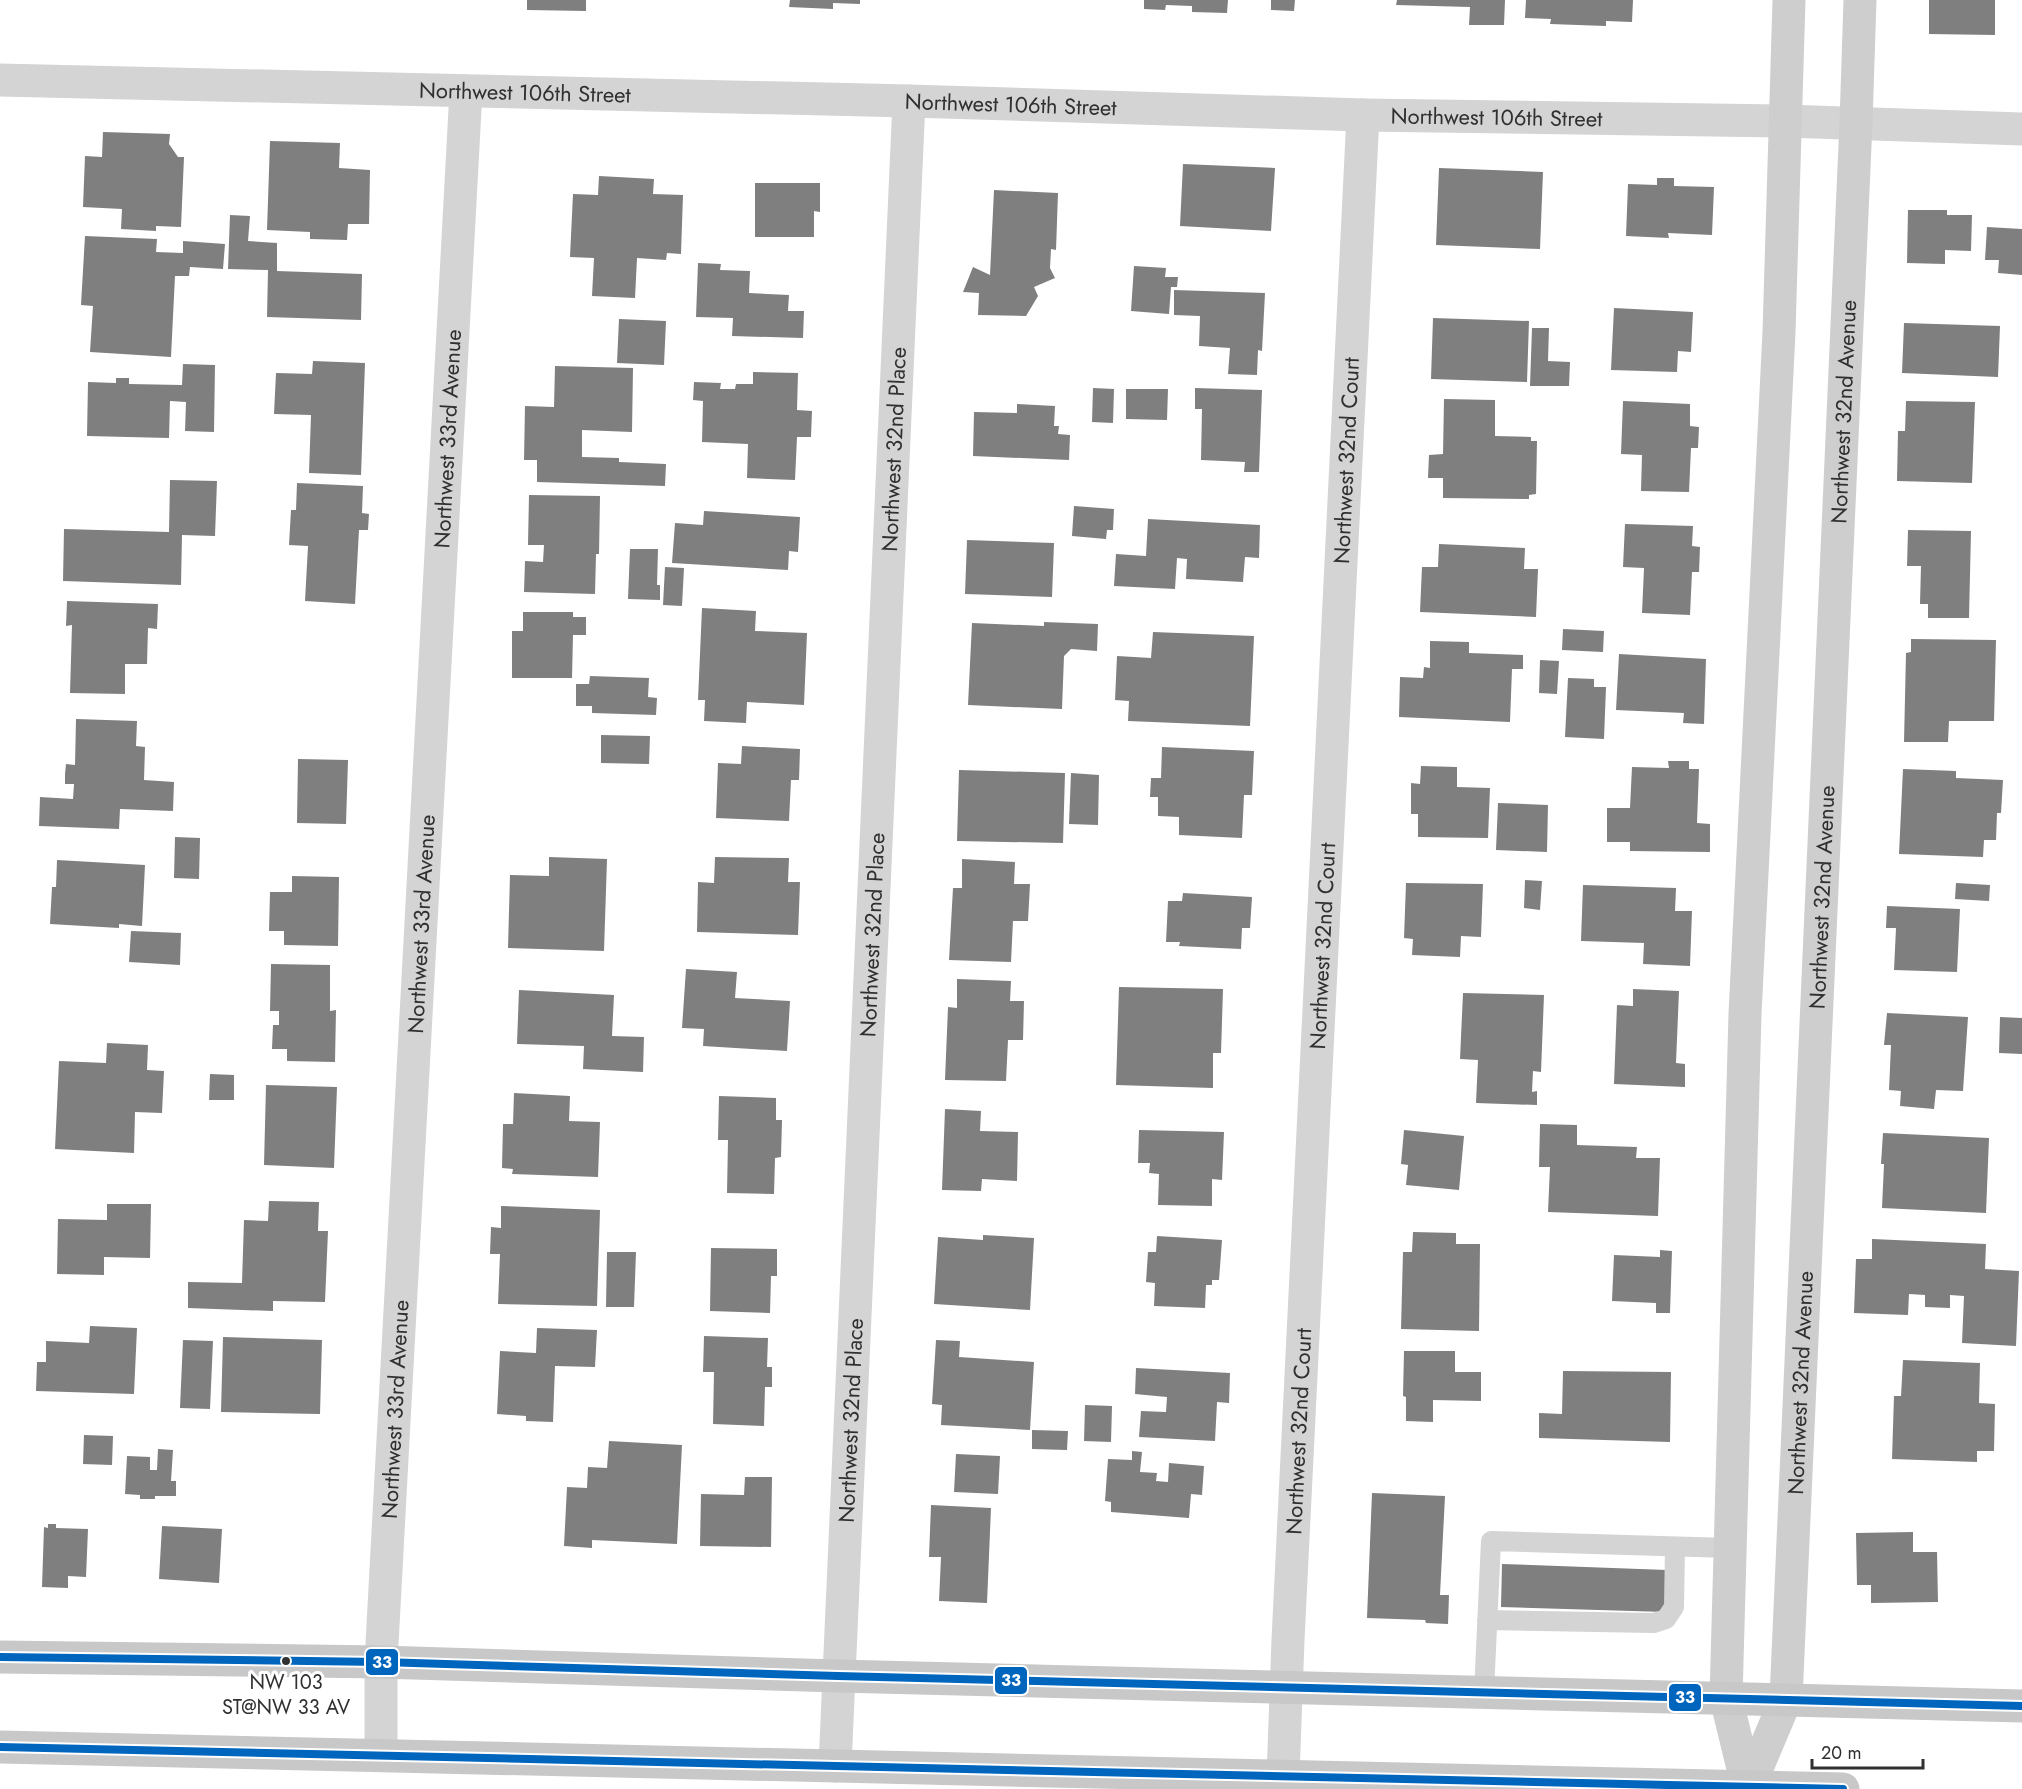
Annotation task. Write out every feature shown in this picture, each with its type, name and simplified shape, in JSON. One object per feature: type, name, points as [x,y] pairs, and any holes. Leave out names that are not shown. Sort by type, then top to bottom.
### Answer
[{"type":"main road","points":[[1748,1788],[1726,1698],[1745,1014],[1779,332],[1789,0]]},
{"type":"main road","name":"Northwest 32nd Avenue","points":[[1748,1788],[1786,1699],[1860,0]]},
{"type":"main road","points":[[0,1657],[381,1662],[2022,1706]]},
{"type":"main road","points":[[0,1747],[1843,1789]]},
{"type":"street","name":"Northwest 106th Street","points":[[0,80],[909,101],[1364,115],[1785,121],[2022,129]]},
{"type":"street","name":"Northwest 33rd Avenue","points":[[381,1755],[381,1662],[466,91]]},
{"type":"street","name":"Northwest 32nd Place","points":[[835,1766],[909,101]]},
{"type":"street","name":"Northwest 32nd Court","points":[[1283,1777],[1364,115]]},
{"type":"lane","points":[[1484,1692],[1491,1541],[1730,1548]]},
{"type":"lane","points":[[1487,1620],[1653,1623],[1666,1619],[1674,1607],[1675,1547]]},
{"type":"building","points":[[527,0],[586,0],[586,11],[527,10]]},
{"type":"building","points":[[790,0],[860,0],[860,4],[833,3],[833,9],[789,7]]},
{"type":"building","points":[[1144,0],[1228,0],[1227,13],[1192,12],[1192,6],[1166,5],[1165,10],[1144,9]]},
{"type":"building","points":[[1271,0],[1295,0],[1294,11],[1271,10]]},
{"type":"building","points":[[1397,0],[1505,0],[1504,25],[1469,25],[1470,7],[1396,5]]},
{"type":"building","points":[[1526,0],[1633,0],[1632,22],[1606,21],[1606,26],[1550,24],[1551,19],[1525,18]]},
{"type":"building","points":[[1929,0],[1995,0],[1995,35],[1929,34]]},
{"type":"building","points":[[103,132],[170,134],[169,144],[178,157],[184,157],[181,227],[156,226],[156,231],[121,229],[122,209],[83,207],[85,156],[102,157]]},
{"type":"building","points":[[270,141],[340,143],[339,168],[370,170],[369,224],[348,224],[347,240],[310,239],[310,232],[267,230]]},
{"type":"building","points":[[1183,164],[1275,168],[1271,231],[1180,226]]},
{"type":"building","points":[[1439,168],[1543,172],[1540,249],[1436,245]]},
{"type":"building","points":[[599,176],[654,179],[653,194],[683,195],[681,254],[667,253],[666,260],[637,258],[635,298],[592,296],[594,258],[570,257],[573,194],[598,195]]},
{"type":"building","points":[[1657,178],[1674,178],[1674,186],[1714,187],[1712,235],[1668,233],[1669,238],[1626,236],[1628,184],[1657,185]]},
{"type":"building","points":[[755,183],[820,183],[820,212],[814,211],[814,237],[755,237]]},
{"type":"building","points":[[994,190],[1058,193],[1056,250],[1051,249],[1050,268],[1055,278],[1034,287],[1038,296],[1026,316],[978,315],[979,293],[963,292],[973,267],[990,275]]},
{"type":"building","points":[[1908,210],[1947,210],[1947,215],[1972,215],[1971,251],[1945,250],[1945,264],[1907,263]]},
{"type":"building","points":[[230,215],[250,216],[248,241],[277,243],[277,271],[362,274],[361,320],[267,317],[268,270],[228,269]]},
{"type":"building","points":[[1987,227],[2022,229],[2022,275],[1998,273],[1999,260],[1985,260]]},
{"type":"building","points":[[85,236],[157,239],[156,252],[183,253],[183,241],[225,244],[223,269],[190,267],[189,276],[175,276],[171,357],[90,352],[93,306],[81,305]]},
{"type":"building","points":[[698,263],[721,264],[720,270],[750,271],[749,293],[789,295],[788,311],[804,311],[803,338],[732,336],[733,318],[696,317]]},
{"type":"building","points":[[1134,266],[1166,268],[1165,277],[1178,277],[1177,287],[1171,287],[1169,314],[1131,311]]},
{"type":"building","points":[[1174,290],[1265,293],[1262,351],[1258,350],[1257,375],[1228,374],[1230,348],[1199,346],[1200,316],[1174,315]]},
{"type":"building","points":[[1614,308],[1693,312],[1691,352],[1678,351],[1677,372],[1611,370]]},
{"type":"building","points":[[1433,318],[1529,321],[1527,382],[1431,379]]},
{"type":"building","points":[[619,319],[666,321],[664,365],[617,363]]},
{"type":"building","points":[[1904,323],[2000,326],[1998,377],[1902,373]]},
{"type":"building","points":[[1532,328],[1549,328],[1548,361],[1570,362],[1569,386],[1530,386]]},
{"type":"building","points":[[313,361],[365,363],[361,475],[309,473],[311,415],[274,414],[276,373],[312,374]]},
{"type":"building","points":[[183,364],[215,365],[214,432],[185,431],[186,402],[170,401],[169,438],[87,436],[88,382],[116,383],[116,378],[129,378],[129,384],[182,385]]},
{"type":"building","points":[[555,366],[633,368],[632,432],[582,430],[582,457],[619,458],[619,462],[666,464],[665,486],[537,482],[537,460],[524,460],[525,406],[554,407]]},
{"type":"building","points":[[753,372],[798,373],[797,410],[812,411],[811,437],[797,437],[795,480],[747,478],[748,444],[702,442],[703,401],[693,400],[694,382],[721,383],[720,389],[735,389],[736,384],[753,384]]},
{"type":"building","points":[[1093,388],[1114,389],[1113,423],[1092,422]]},
{"type":"building","points":[[1195,388],[1262,390],[1259,472],[1244,472],[1245,462],[1201,460],[1202,409],[1195,409]]},
{"type":"building","points":[[1126,389],[1168,389],[1167,420],[1126,419]]},
{"type":"building","points":[[1444,399],[1495,400],[1495,436],[1531,437],[1531,441],[1537,441],[1536,494],[1529,495],[1529,499],[1443,498],[1443,478],[1428,478],[1429,455],[1443,454]]},
{"type":"building","points":[[1623,401],[1690,404],[1690,426],[1699,427],[1698,448],[1691,448],[1689,492],[1641,491],[1642,455],[1621,454]]},
{"type":"building","points":[[1906,401],[1975,402],[1972,483],[1897,481],[1898,431],[1905,431]]},
{"type":"building","points":[[1017,404],[1055,406],[1054,426],[1059,426],[1058,434],[1070,435],[1069,460],[973,456],[974,412],[1017,413]]},
{"type":"building","points":[[170,480],[217,481],[215,536],[182,535],[181,585],[63,581],[64,529],[169,532]]},
{"type":"building","points":[[297,483],[363,486],[362,513],[369,514],[368,530],[359,530],[355,604],[305,601],[308,546],[289,545],[291,510],[296,510]]},
{"type":"building","points":[[529,495],[600,496],[599,554],[596,554],[595,594],[524,592],[525,561],[543,562],[544,545],[528,545]]},
{"type":"building","points":[[1074,506],[1114,509],[1113,530],[1107,530],[1106,539],[1072,536]]},
{"type":"building","points":[[704,511],[800,517],[798,552],[789,551],[788,570],[672,563],[675,523],[703,525]]},
{"type":"building","points":[[1148,519],[1260,525],[1259,558],[1245,557],[1243,582],[1186,579],[1187,559],[1177,558],[1175,589],[1114,586],[1116,554],[1146,556]]},
{"type":"building","points":[[1625,524],[1693,526],[1692,546],[1700,547],[1699,572],[1692,572],[1690,615],[1642,613],[1644,568],[1623,567]]},
{"type":"building","points":[[1908,530],[1971,531],[1969,618],[1928,618],[1928,604],[1920,604],[1921,566],[1907,566]]},
{"type":"building","points":[[967,540],[1054,543],[1052,597],[965,594]]},
{"type":"building","points":[[1439,544],[1525,548],[1524,569],[1538,569],[1536,617],[1420,612],[1422,567],[1438,567]]},
{"type":"building","points":[[630,549],[658,549],[657,585],[660,585],[660,600],[628,599]]},
{"type":"building","points":[[665,567],[684,568],[682,606],[663,605]]},
{"type":"building","points":[[67,601],[158,604],[157,629],[148,628],[147,664],[125,664],[125,694],[70,693],[72,625],[66,626]]},
{"type":"building","points":[[702,608],[756,611],[755,631],[807,633],[804,705],[747,702],[746,723],[704,721],[705,700],[698,700]]},
{"type":"building","points":[[523,612],[573,612],[573,617],[586,617],[586,635],[573,635],[572,678],[512,678],[512,631],[523,631]]},
{"type":"building","points":[[1044,622],[1098,624],[1097,651],[1071,649],[1064,656],[1062,709],[968,705],[972,623],[1044,626]]},
{"type":"building","points":[[1563,629],[1604,631],[1603,652],[1562,650]]},
{"type":"building","points":[[1153,632],[1254,636],[1250,726],[1128,721],[1129,701],[1115,700],[1117,656],[1151,658]]},
{"type":"building","points":[[1911,639],[1996,640],[1994,721],[1949,721],[1948,742],[1904,742],[1906,653],[1911,652]]},
{"type":"building","points":[[1430,641],[1469,642],[1469,653],[1523,655],[1523,669],[1512,669],[1510,722],[1399,717],[1400,677],[1423,678],[1424,667],[1430,668]]},
{"type":"building","points":[[1619,654],[1706,659],[1704,724],[1683,723],[1684,713],[1616,710]]},
{"type":"building","points":[[1540,660],[1559,661],[1557,694],[1539,693]]},
{"type":"building","points":[[590,676],[649,678],[648,697],[657,698],[656,715],[592,713],[592,706],[576,706],[576,684],[589,684]]},
{"type":"building","points":[[1568,678],[1594,679],[1594,687],[1606,687],[1604,739],[1565,737]]},
{"type":"building","points":[[76,719],[137,721],[136,746],[145,747],[144,780],[174,782],[173,811],[120,809],[119,829],[39,826],[40,797],[73,799],[74,784],[65,784],[65,774],[66,764],[75,765]]},
{"type":"building","points":[[601,735],[650,736],[649,764],[601,763]]},
{"type":"building","points":[[742,746],[800,749],[799,780],[791,780],[789,821],[716,818],[718,763],[741,764]]},
{"type":"building","points":[[1162,747],[1254,751],[1252,795],[1244,795],[1242,838],[1179,835],[1179,817],[1158,816],[1158,797],[1150,797],[1151,778],[1161,778]]},
{"type":"building","points":[[298,759],[348,760],[346,824],[297,823]]},
{"type":"building","points":[[1668,761],[1689,761],[1689,769],[1699,769],[1697,823],[1710,824],[1710,852],[1630,851],[1630,842],[1607,842],[1607,808],[1630,808],[1632,767],[1669,768]]},
{"type":"building","points":[[1421,766],[1457,767],[1457,787],[1490,788],[1488,838],[1418,837],[1418,814],[1411,814],[1411,783],[1420,784]]},
{"type":"building","points":[[1903,769],[1956,771],[1956,778],[2003,780],[2001,813],[1997,813],[1996,840],[1984,840],[1983,857],[1899,854]]},
{"type":"building","points":[[959,770],[1065,773],[1063,843],[957,841]]},
{"type":"building","points":[[1071,773],[1099,775],[1098,825],[1069,824]]},
{"type":"building","points":[[1498,803],[1548,805],[1547,852],[1496,850]]},
{"type":"building","points":[[175,837],[200,838],[199,879],[174,878]]},
{"type":"building","points":[[549,857],[607,859],[604,951],[508,948],[510,875],[549,876]]},
{"type":"building","points":[[715,857],[789,858],[788,882],[800,882],[798,935],[697,932],[698,882],[714,883]]},
{"type":"building","points":[[962,859],[1015,862],[1014,884],[1030,884],[1028,921],[1013,921],[1011,962],[949,960],[953,888],[962,888]]},
{"type":"building","points":[[57,860],[145,865],[142,926],[119,924],[119,928],[50,924],[52,887],[56,887]]},
{"type":"building","points":[[292,876],[339,877],[338,946],[284,945],[284,931],[269,931],[270,892],[292,892]]},
{"type":"building","points":[[1525,880],[1542,881],[1540,910],[1524,908]]},
{"type":"building","points":[[1406,883],[1483,884],[1481,937],[1461,936],[1460,957],[1412,955],[1413,939],[1404,938]]},
{"type":"building","points":[[1956,883],[1990,885],[1989,901],[1955,899]]},
{"type":"building","points":[[1583,885],[1676,888],[1675,911],[1692,911],[1690,966],[1643,964],[1644,943],[1581,941]]},
{"type":"building","points":[[1183,893],[1252,897],[1250,928],[1242,928],[1241,949],[1179,946],[1180,942],[1166,942],[1168,901],[1182,901]]},
{"type":"building","points":[[1887,906],[1960,909],[1957,972],[1894,970],[1896,928],[1886,928]]},
{"type":"building","points":[[131,931],[181,933],[180,965],[129,962]]},
{"type":"building","points":[[271,964],[330,965],[330,1011],[336,1010],[335,1062],[287,1061],[287,1049],[272,1049],[273,1025],[279,1025],[279,1011],[270,1011]]},
{"type":"building","points":[[686,969],[737,972],[735,998],[790,1001],[787,1051],[703,1046],[704,1029],[682,1028]]},
{"type":"building","points":[[957,979],[1011,981],[1010,1001],[1024,1001],[1023,1040],[1008,1040],[1006,1081],[945,1080],[948,1007],[957,1008]]},
{"type":"building","points":[[1119,987],[1223,989],[1221,1053],[1213,1053],[1213,1088],[1116,1085]]},
{"type":"building","points":[[1633,989],[1679,991],[1676,1063],[1685,1064],[1685,1087],[1614,1084],[1617,1005],[1633,1006]]},
{"type":"building","points":[[519,990],[614,995],[612,1036],[644,1037],[643,1072],[583,1069],[584,1046],[517,1044]]},
{"type":"building","points":[[1463,993],[1544,995],[1541,1072],[1533,1071],[1532,1092],[1537,1091],[1537,1105],[1476,1103],[1478,1060],[1460,1059]]},
{"type":"building","points":[[1887,1013],[1968,1017],[1963,1091],[1936,1090],[1934,1109],[1900,1106],[1901,1091],[1889,1090],[1891,1045],[1884,1045]]},
{"type":"building","points":[[2000,1017],[2022,1018],[2022,1054],[1999,1053]]},
{"type":"building","points":[[107,1043],[148,1045],[147,1070],[164,1071],[162,1113],[135,1112],[134,1153],[55,1149],[59,1061],[106,1063]]},
{"type":"building","points":[[210,1074],[234,1075],[234,1100],[209,1100]]},
{"type":"building","points":[[266,1085],[337,1087],[334,1168],[264,1165]]},
{"type":"building","points":[[514,1093],[570,1096],[569,1121],[600,1122],[598,1177],[512,1174],[513,1169],[502,1168],[503,1124],[513,1124]]},
{"type":"building","points":[[719,1096],[776,1098],[776,1120],[782,1120],[781,1157],[775,1158],[774,1194],[727,1193],[728,1140],[718,1140]]},
{"type":"building","points":[[945,1109],[981,1111],[980,1131],[1018,1132],[1017,1181],[982,1179],[981,1191],[942,1190]]},
{"type":"building","points":[[1540,1124],[1577,1125],[1577,1145],[1637,1147],[1636,1158],[1660,1158],[1658,1216],[1548,1212],[1550,1167],[1539,1167]]},
{"type":"building","points":[[1139,1130],[1224,1132],[1222,1180],[1212,1179],[1212,1206],[1158,1205],[1159,1174],[1149,1173],[1150,1163],[1138,1163]]},
{"type":"building","points":[[1404,1130],[1464,1136],[1459,1190],[1406,1185],[1408,1165],[1401,1164]]},
{"type":"building","points":[[1883,1133],[1989,1138],[1986,1213],[1882,1208]]},
{"type":"building","points":[[269,1201],[319,1202],[318,1231],[328,1231],[325,1302],[273,1301],[273,1311],[188,1308],[188,1282],[242,1283],[244,1220],[268,1221]]},
{"type":"building","points":[[107,1204],[151,1204],[150,1258],[104,1257],[104,1275],[57,1274],[58,1219],[107,1220]]},
{"type":"building","points":[[501,1206],[600,1210],[597,1306],[498,1304],[500,1254],[490,1254],[491,1227],[501,1228]]},
{"type":"building","points":[[1413,1232],[1456,1233],[1456,1244],[1480,1244],[1479,1331],[1401,1329],[1403,1252],[1412,1252]]},
{"type":"building","points":[[983,1235],[1034,1238],[1030,1310],[934,1304],[938,1237],[983,1240]]},
{"type":"building","points":[[1157,1236],[1222,1240],[1219,1280],[1212,1280],[1212,1285],[1206,1285],[1205,1308],[1154,1306],[1155,1283],[1146,1282],[1148,1252],[1156,1252]]},
{"type":"building","points":[[1872,1239],[1986,1244],[1985,1269],[2019,1271],[2016,1346],[1962,1343],[1964,1296],[1950,1295],[1950,1308],[1925,1307],[1925,1295],[1909,1294],[1908,1315],[1854,1313],[1856,1259],[1872,1259]]},
{"type":"building","points":[[711,1248],[777,1249],[777,1276],[771,1276],[770,1313],[710,1311]]},
{"type":"building","points":[[1660,1250],[1672,1251],[1670,1313],[1656,1313],[1656,1303],[1612,1301],[1614,1255],[1660,1257]]},
{"type":"building","points":[[607,1252],[636,1252],[634,1307],[606,1307]]},
{"type":"building","points":[[90,1326],[137,1328],[134,1394],[36,1391],[37,1362],[46,1362],[46,1341],[89,1343]]},
{"type":"building","points":[[537,1328],[597,1330],[595,1367],[555,1366],[553,1422],[526,1421],[526,1416],[497,1414],[500,1351],[536,1353]]},
{"type":"building","points":[[704,1336],[768,1338],[767,1367],[772,1367],[772,1387],[765,1387],[764,1426],[713,1424],[714,1372],[703,1372]]},
{"type":"building","points":[[223,1337],[322,1340],[320,1414],[221,1412]]},
{"type":"building","points":[[183,1340],[213,1341],[210,1409],[180,1408]]},
{"type":"building","points":[[936,1340],[960,1341],[959,1357],[1034,1362],[1030,1430],[941,1425],[942,1405],[932,1404]]},
{"type":"building","points":[[1404,1351],[1455,1351],[1455,1372],[1481,1372],[1481,1401],[1433,1400],[1433,1422],[1406,1421],[1406,1397],[1403,1396]]},
{"type":"building","points":[[1903,1360],[1980,1363],[1979,1403],[1995,1404],[1994,1451],[1977,1451],[1977,1462],[1892,1459],[1894,1396],[1901,1396]]},
{"type":"building","points":[[1136,1368],[1230,1373],[1229,1403],[1217,1402],[1215,1441],[1139,1437],[1141,1411],[1166,1412],[1167,1397],[1135,1394]]},
{"type":"building","points":[[1563,1371],[1671,1372],[1670,1442],[1539,1438],[1539,1413],[1562,1414]]},
{"type":"building","points":[[1085,1405],[1112,1406],[1111,1442],[1084,1441]]},
{"type":"building","points":[[1032,1430],[1068,1431],[1067,1450],[1032,1449]]},
{"type":"building","points":[[84,1435],[113,1436],[112,1465],[83,1464]]},
{"type":"building","points":[[609,1441],[682,1445],[677,1544],[592,1540],[592,1548],[564,1546],[567,1487],[587,1488],[588,1467],[607,1468]]},
{"type":"building","points":[[158,1449],[173,1450],[171,1481],[176,1481],[176,1496],[140,1499],[140,1495],[125,1494],[127,1456],[150,1457],[150,1470],[157,1470]]},
{"type":"building","points":[[1132,1451],[1142,1452],[1140,1472],[1157,1473],[1156,1481],[1168,1482],[1169,1463],[1204,1466],[1202,1495],[1191,1494],[1189,1518],[1111,1512],[1111,1502],[1105,1501],[1108,1459],[1132,1460]]},
{"type":"building","points":[[956,1454],[1000,1456],[998,1494],[954,1492]]},
{"type":"building","points":[[745,1477],[772,1477],[771,1547],[700,1546],[701,1494],[744,1495]]},
{"type":"building","points":[[1372,1493],[1445,1496],[1440,1595],[1449,1595],[1448,1624],[1426,1623],[1425,1620],[1367,1618]]},
{"type":"building","points":[[931,1505],[991,1508],[987,1603],[939,1601],[941,1557],[929,1557]]},
{"type":"building","points":[[48,1524],[56,1524],[56,1528],[88,1529],[86,1577],[68,1576],[68,1588],[42,1587],[44,1527],[48,1528]]},
{"type":"building","points":[[162,1526],[222,1529],[219,1583],[159,1579]]},
{"type":"building","points":[[1913,1532],[1913,1552],[1937,1552],[1938,1602],[1871,1603],[1871,1585],[1857,1585],[1856,1533]]},
{"type":"building","points":[[1502,1564],[1667,1570],[1665,1612],[1501,1607]]},
{"type":"transit line","name":"33","points":[[0,1657],[381,1662],[2022,1706]]},
{"type":"transit line","name":"33","points":[[0,1747],[1843,1789]]},
{"type":"place","name":"NW 103 ST@NW 33 AV","points":[[286,1661]]}]
